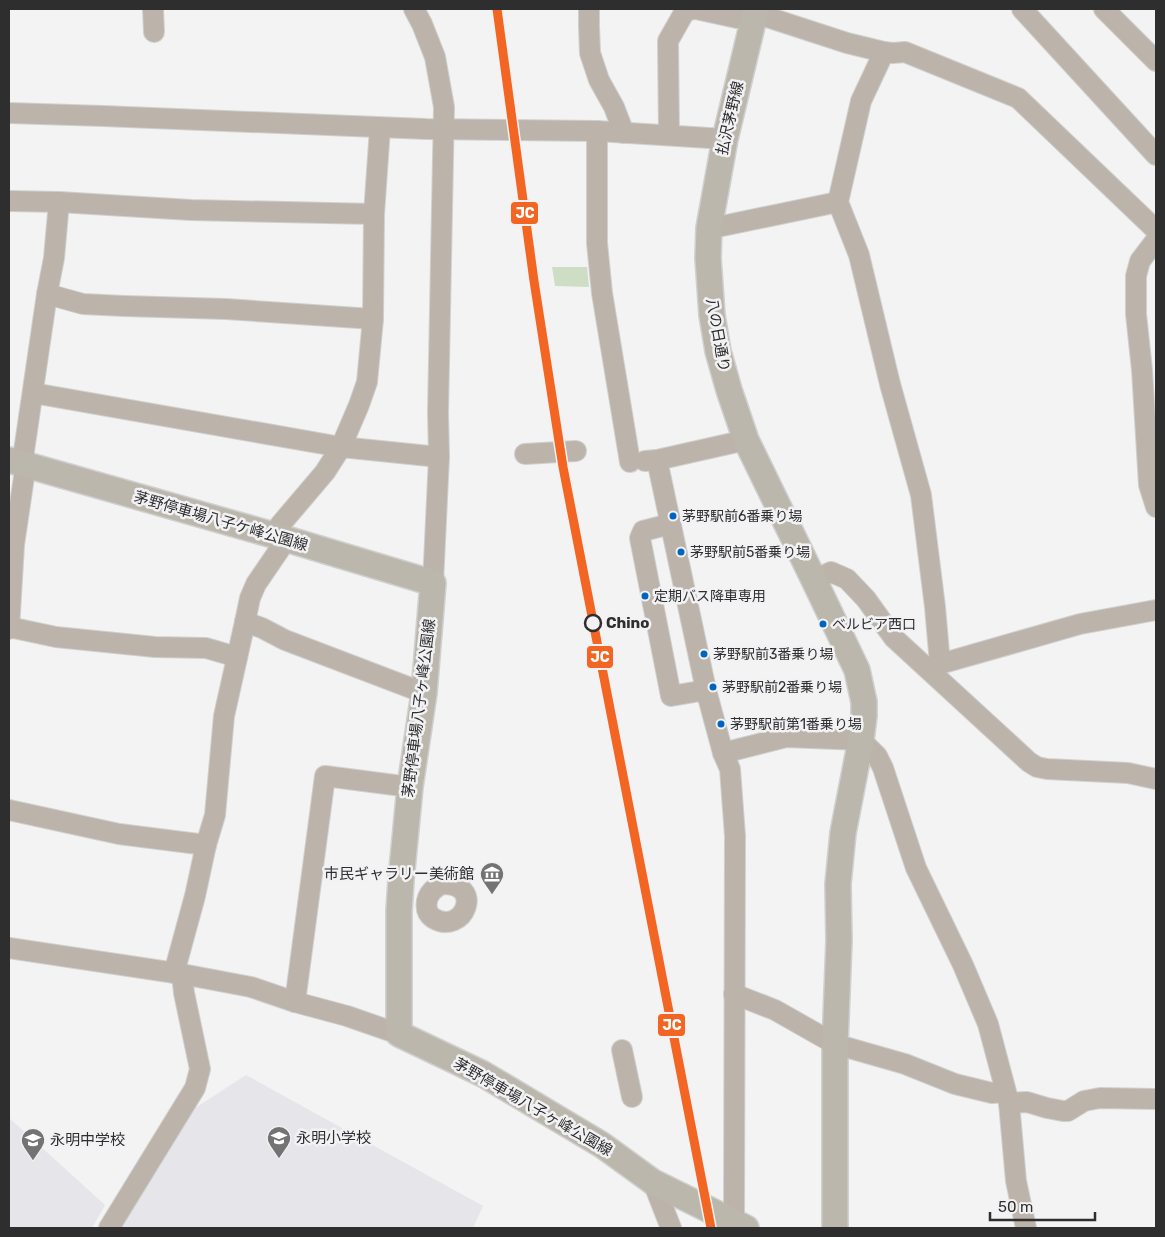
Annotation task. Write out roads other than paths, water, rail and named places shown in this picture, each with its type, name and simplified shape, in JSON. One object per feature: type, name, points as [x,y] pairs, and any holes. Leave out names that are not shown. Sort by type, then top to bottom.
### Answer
[{"type":"main road","name":"払沢茅野線","points":[[709,228],[724,138],[755,13]]},
{"type":"main road","name":"八の日通り","points":[[709,228],[708,258],[718,351],[746,440]]},
{"type":"main road","points":[[746,440],[857,670],[864,702],[861,740],[843,833],[838,884],[839,941],[835,1044],[835,1228]]},
{"type":"main road","name":"茅野停車場八子ケ峰公園線","points":[[16,462],[433,583]]},
{"type":"main road","name":"茅野停車場八子ヶ峰公園線","points":[[433,583],[424,693],[410,786],[399,911],[399,1034],[483,1074],[602,1145],[653,1182],[740,1225]]},
{"type":"street","points":[[153,9],[154,32]]},
{"type":"street","points":[[414,9],[435,57],[444,107],[439,457],[433,583]]},
{"type":"street","points":[[590,9],[590,53],[599,80],[614,107],[624,133]]},
{"type":"street","points":[[669,134],[668,40],[685,11],[695,9],[737,18],[755,13],[847,43],[884,52],[905,52],[1018,98],[1156,230]]},
{"type":"street","points":[[1022,9],[1156,155]]},
{"type":"street","points":[[1104,9],[1156,61]]},
{"type":"street","points":[[884,52],[861,101],[838,202],[859,255],[890,384],[921,495],[935,607],[934,667]]},
{"type":"street","points":[[9,113],[122,116],[380,128],[597,131],[724,138]]},
{"type":"street","points":[[109,1228],[195,1088],[200,1069],[178,973],[206,845],[215,815],[224,716],[250,598],[280,538],[280,525],[325,472],[341,447],[367,382],[374,319],[374,214],[380,128]]},
{"type":"street","points":[[597,131],[598,251],[624,462],[657,460],[746,440]]},
{"type":"street","points":[[9,201],[191,210],[374,214]]},
{"type":"street","points":[[59,202],[54,258],[24,451],[16,462],[24,477],[14,545],[9,628],[56,637],[155,647],[206,648],[237,657]]},
{"type":"street","points":[[709,228],[838,202]]},
{"type":"street","points":[[1156,240],[1140,261],[1136,276],[1136,314],[1151,444],[1149,485],[1156,507]]},
{"type":"street","points":[[47,294],[83,304],[226,309],[374,319]]},
{"type":"street","points":[[33,393],[341,447],[439,457]]},
{"type":"street","points":[[525,454],[576,451]]},
{"type":"street","points":[[657,460],[706,690],[723,753],[730,769],[735,836],[734,994],[740,1225]]},
{"type":"street","points":[[670,524],[643,531],[640,538],[671,696],[706,690]]},
{"type":"street","points":[[814,580],[831,572],[847,579],[866,599],[894,638],[934,667],[1029,762],[1037,767],[1046,770],[1128,773],[1156,779]]},
{"type":"street","points":[[934,667],[1080,624],[1156,610]]},
{"type":"street","points":[[245,622],[262,628],[284,640],[424,693]]},
{"type":"street","points":[[723,753],[786,737],[861,740],[877,756],[883,768],[916,868],[963,965],[988,1024],[1007,1097],[1016,1181],[1026,1228]]},
{"type":"street","points":[[295,1002],[324,776],[410,786]]},
{"type":"street","points":[[9,810],[119,834],[206,845]]},
{"type":"street","points":[[9,948],[178,973],[251,987],[399,1034]]},
{"type":"street","points":[[734,994],[775,1010],[835,1044],[905,1064],[955,1084],[1047,1108],[1068,1111],[1084,1101],[1100,1098],[1156,1099]]},
{"type":"street","points":[[622,1050],[632,1097]]},
{"type":"street","points":[[653,1182],[671,1228]]},
{"type":"place","name":"茅野駅前6番乗り場","points":[[673,516]]},
{"type":"place","name":"茅野駅前5番乗り場","points":[[681,552]]},
{"type":"place","name":"定期バス降車専用","points":[[645,596]]},
{"type":"place","name":"Chino","points":[[593,623]]},
{"type":"place","name":"ベルビア西口","points":[[823,624]]},
{"type":"place","name":"茅野駅前3番乗り場","points":[[704,654]]},
{"type":"place","name":"茅野駅前2番乗り場","points":[[713,687]]},
{"type":"place","name":"茅野駅前第1番乗り場","points":[[721,724]]},
{"type":"place","name":"市民ギャラリー美術館","points":[[492,895]]},
{"type":"place","name":"永明小学校","points":[[279,1159]]},
{"type":"place","name":"永明中学校","points":[[33,1161]]}]
